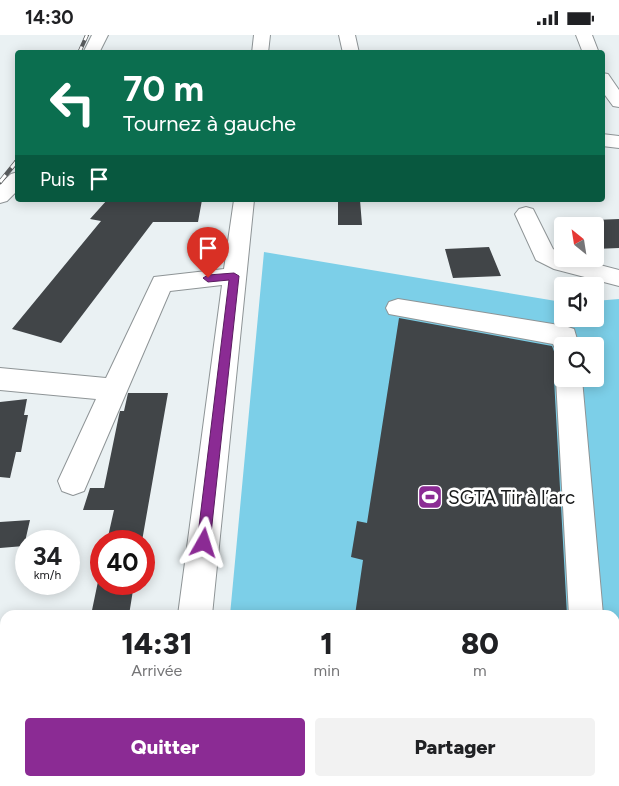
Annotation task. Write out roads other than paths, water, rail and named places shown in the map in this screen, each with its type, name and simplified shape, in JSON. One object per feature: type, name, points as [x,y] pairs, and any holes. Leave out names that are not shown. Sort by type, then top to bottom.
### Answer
[{"type":"street","points":[[92,50],[100,35]]},
{"type":"street","points":[[260,50],[262,35]]},
{"type":"street","points":[[347,35],[350,50]]},
{"type":"street","points":[[584,35],[590,50]]},
{"type":"street","points":[[605,82],[619,102]]},
{"type":"street","points":[[605,141],[619,142]]},
{"type":"street","points":[[0,196],[15,181]]},
{"type":"street","points":[[196,610],[244,202]]},
{"type":"street","points":[[526,214],[544,254],[562,263],[619,278]]},
{"type":"street","points":[[73,481],[162,283],[234,276]]},
{"type":"street","points":[[398,308],[565,337]]},
{"type":"street","points":[[0,379],[114,390]]},
{"type":"street","points":[[570,387],[586,610]]},
{"type":"railway","points":[[80,50],[87,35]]},
{"type":"railway","points":[[0,182],[15,163]]},
{"type":"place","name":"SGTA Tir à l’arc","points":[[430,497]]}]
